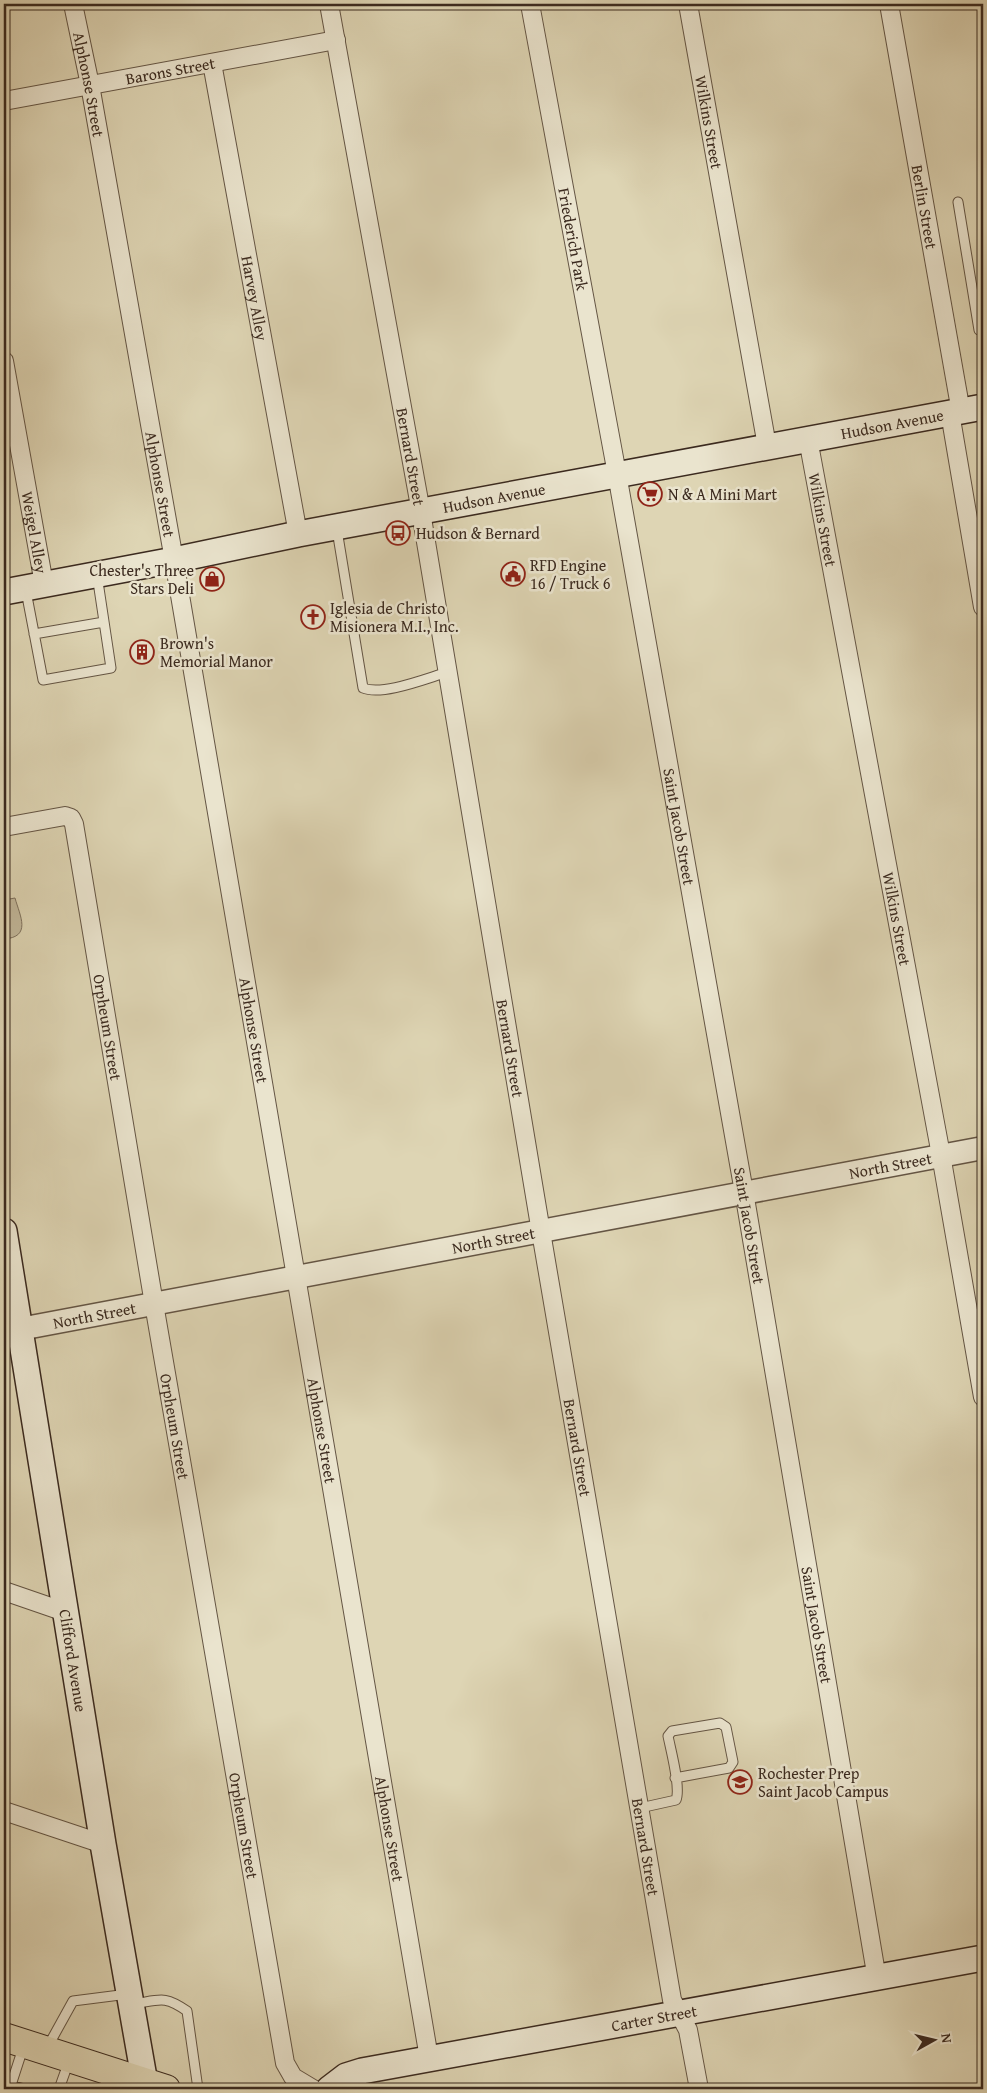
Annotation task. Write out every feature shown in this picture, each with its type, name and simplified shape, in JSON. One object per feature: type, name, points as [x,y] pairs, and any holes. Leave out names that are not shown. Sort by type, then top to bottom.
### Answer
[{"type":"main road","name":"Hudson Avenue","points":[[25,588],[298,534],[766,446],[965,411]]},
{"type":"main road","name":"Clifford Avenue","points":[[4,1231],[12,1327],[65,1612],[130,1999],[152,2087]]},
{"type":"main road","name":"Carter Street","points":[[329,2089],[340,2080],[354,2073],[877,1979],[983,1958]]},
{"type":"main road","points":[[36,2048],[152,2087]]},
{"type":"street","name":"Alphonse Street","points":[[73,4],[90,85],[174,560],[429,2058]]},
{"type":"street","name":"Bernard Street","points":[[329,4],[421,512],[672,2000],[688,2030],[699,2089]]},
{"type":"street","name":"Friederich Park","points":[[530,4],[617,474]]},
{"type":"street","name":"Wilkins Street","points":[[688,4],[766,446]]},
{"type":"street","name":"Berlin Street","points":[[889,4],[965,411],[983,607]]},
{"type":"street","name":"Barons Street","points":[[4,101],[336,40]]},
{"type":"street","name":"Harvey Alley","points":[[212,63],[298,534]]},
{"type":"street","name":"Weigel Alley","points":[[4,362],[25,588]]},
{"type":"street","name":"Wilkins Street","points":[[808,439],[941,1155],[983,1397]]},
{"type":"street","name":"Saint Jacob Street","points":[[617,474],[744,1192],[877,1979]]},
{"type":"street","name":"Orpheum Street","points":[[4,827],[65,816],[71,818],[74,824],[154,1304],[285,2063],[293,2077],[313,2089]]},
{"type":"street","name":"North Street","points":[[12,1327],[296,1278],[983,1148]]},
{"type":"street","points":[[4,1592],[65,1612]]},
{"type":"street","points":[[4,1811],[103,1844]]},
{"type":"lane","points":[[958,202],[979,330],[983,329]]},
{"type":"lane","points":[[336,527],[363,688],[371,691],[391,688],[448,672]]},
{"type":"lane","points":[[25,588],[43,680],[53,679],[111,668],[96,575]]},
{"type":"lane","points":[[34,634],[104,622]]},
{"type":"lane","points":[[640,1808],[676,1800],[678,1794],[675,1778],[668,1736],[672,1731],[720,1723],[726,1727],[733,1762],[729,1768],[675,1778]]},
{"type":"lane","points":[[24,2089],[7,2084],[73,2001],[163,1999],[174,2002],[187,2011],[198,2089]]},
{"type":"lane","points":[[36,2048],[59,2089]]},
{"type":"shaded area","points":[[15,898],[21,918],[21,930],[13,937],[4,939],[4,900]]},
{"type":"place","name":"N & A Mini Mart","points":[[650,494]]},
{"type":"place","name":"Hudson & Bernard","points":[[398,533]]},
{"type":"place","name":"RFD Engine 16 / Truck 6","points":[[513,574]]},
{"type":"place","name":"Chester's Three Stars Deli","points":[[212,579]]},
{"type":"place","name":"Iglesia de Christo Misionera M.I., Inc.","points":[[313,617]]},
{"type":"place","name":"Brown's Memorial Manor","points":[[142,652]]},
{"type":"place","name":"Rochester Prep Saint Jacob Campus","points":[[740,1782]]}]
